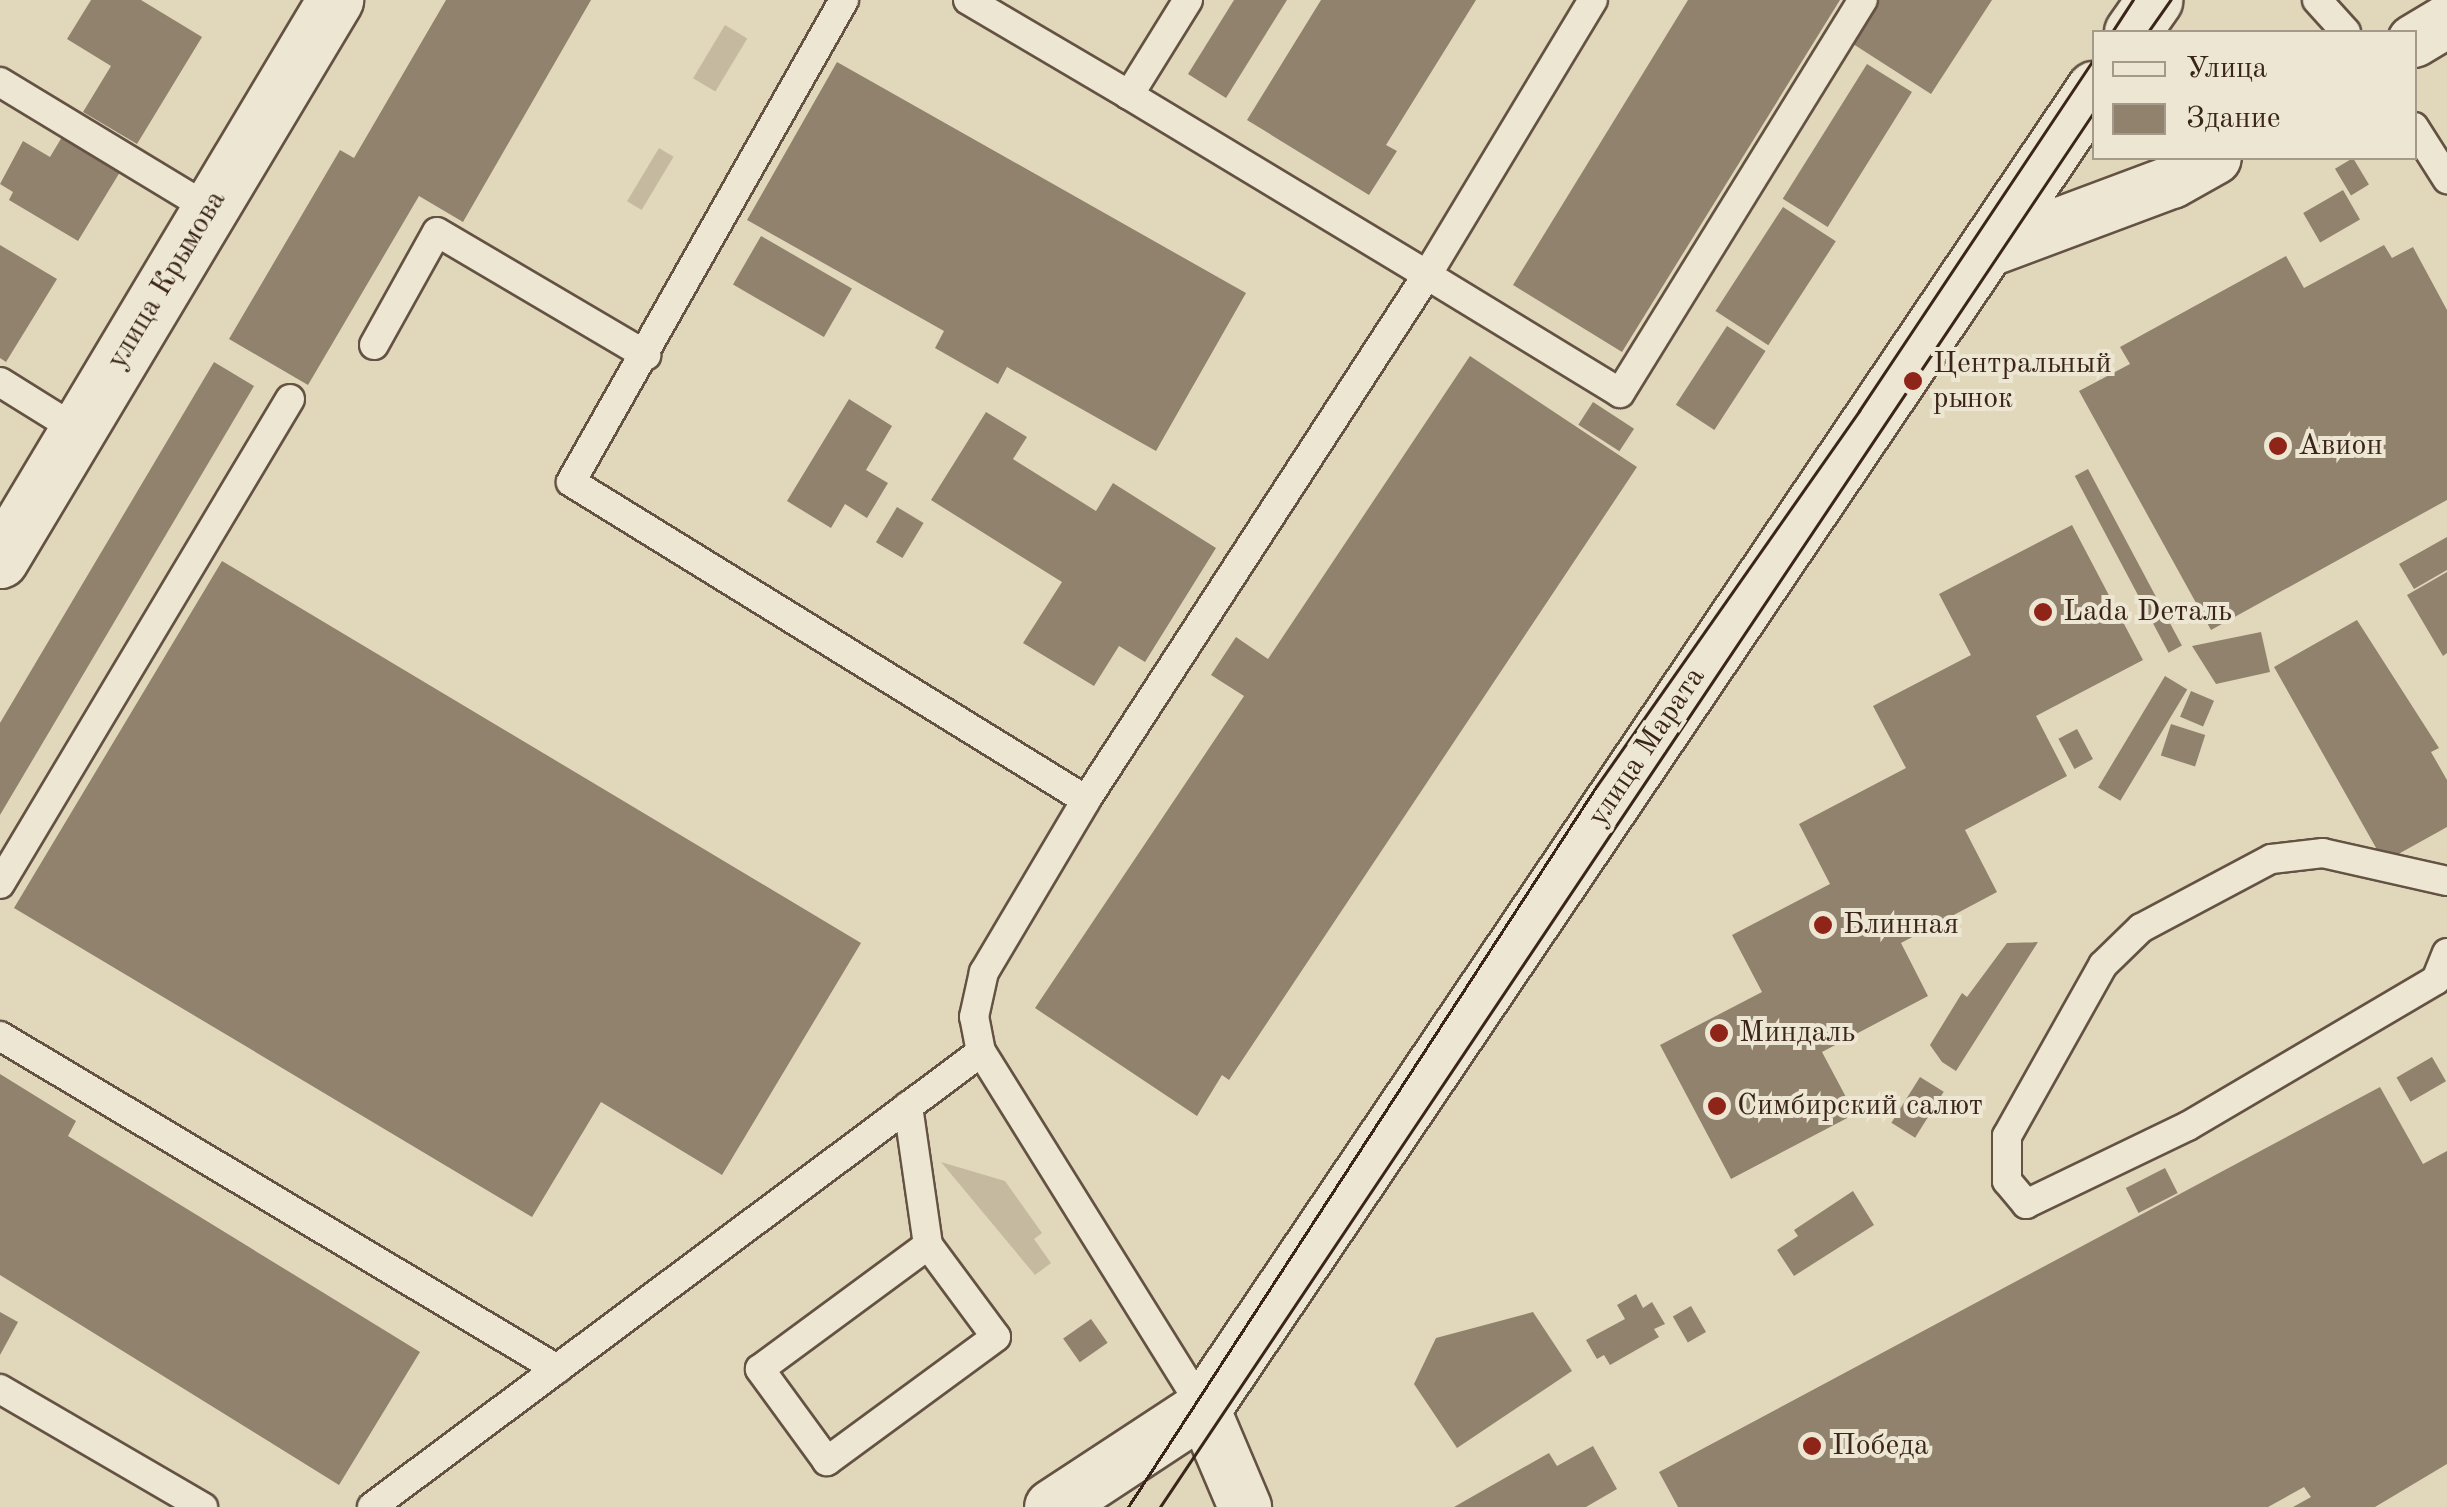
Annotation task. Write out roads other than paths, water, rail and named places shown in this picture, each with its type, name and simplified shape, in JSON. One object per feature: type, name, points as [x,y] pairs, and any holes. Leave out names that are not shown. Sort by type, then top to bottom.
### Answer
[{"type":"street","name":"улица Крымова","points":[[0,560],[335,0]]},
{"type":"street","points":[[2133,30],[2154,0]]},
{"type":"street","points":[[2417,38],[2447,21]]},
{"type":"street","name":"улица Марата","points":[[1203,1408],[2092,92]]},
{"type":"street","points":[[1986,250],[2172,182],[2211,160]]},
{"type":"street","points":[[1052,1507],[1203,1408],[1246,1507]]},
{"type":"lane","points":[[844,0],[571,482],[1086,800]]},
{"type":"lane","points":[[968,0],[1620,393],[1863,0]]},
{"type":"lane","points":[[1129,95],[1188,0]]},
{"type":"lane","points":[[1203,1408],[982,1052],[974,1017],[984,972],[1086,800],[1427,276],[1594,0]]},
{"type":"lane","points":[[2317,0],[2344,30]]},
{"type":"lane","points":[[0,82],[210,209]]},
{"type":"lane","points":[[2417,132],[2447,179]]},
{"type":"lane","points":[[374,344],[437,232],[646,354]]},
{"type":"lane","points":[[0,382],[77,430]]},
{"type":"lane","points":[[0,884],[290,398]]},
{"type":"lane","points":[[2447,881],[2323,853],[2270,858],[2141,928],[2103,965],[2007,1136],[2008,1180],[2026,1204],[2188,1126],[2436,980],[2447,953]]},
{"type":"lane","points":[[0,1036],[557,1368]]},
{"type":"lane","points":[[372,1507],[982,1052]]},
{"type":"lane","points":[[908,1106],[928,1244],[996,1337],[827,1461],[760,1368],[928,1244]]},
{"type":"lane","points":[[0,1389],[204,1507]]},
{"type":"tram line","points":[[2113,30],[2133,0]]},
{"type":"tram line","points":[[2149,30],[2170,0]]},
{"type":"tram line","points":[[1128,1507],[1596,787],[1859,411],[2092,61]]},
{"type":"tram line","points":[[1160,1507],[2092,115]]},
{"type":"place","name":"Центральный рынок","points":[[1913,381]]},
{"type":"place","name":"Авион","points":[[2278,446]]},
{"type":"place","name":"Lada Dеталь","points":[[2043,612]]},
{"type":"place","name":"Блинная","points":[[1823,925]]},
{"type":"place","name":"Миндаль","points":[[1719,1033]]},
{"type":"place","name":"Симбирский салют","points":[[1717,1106]]},
{"type":"place","name":"Победа","points":[[1812,1446]]}]
